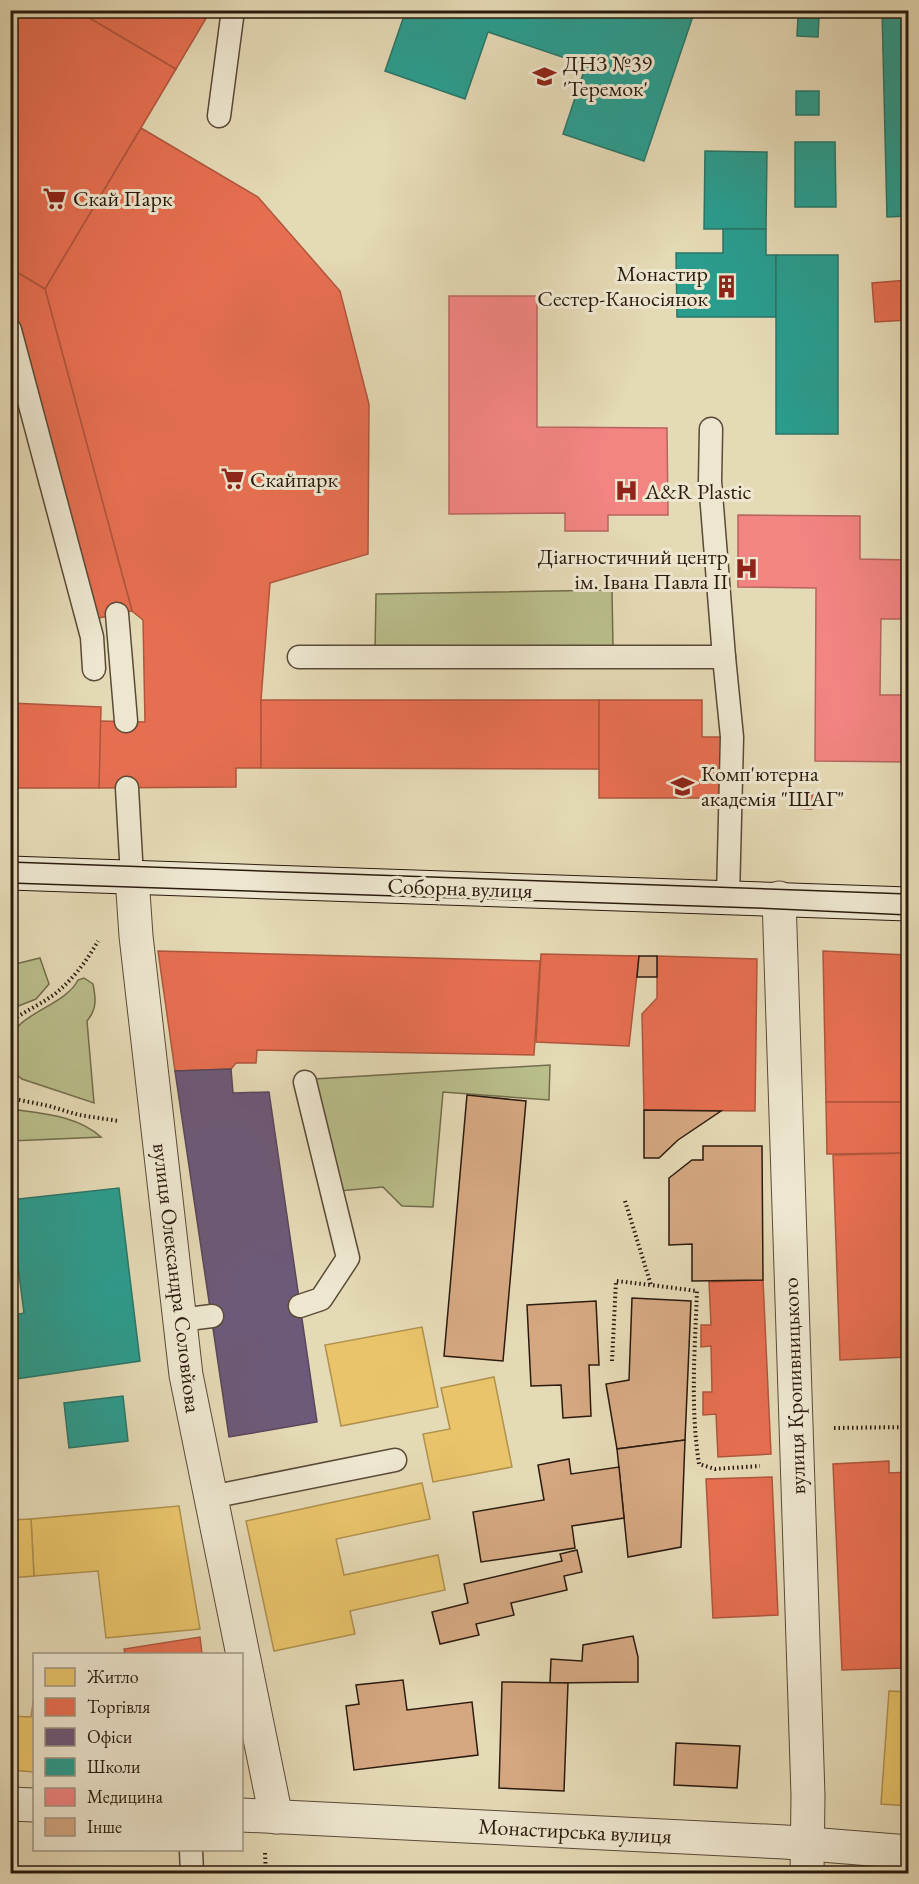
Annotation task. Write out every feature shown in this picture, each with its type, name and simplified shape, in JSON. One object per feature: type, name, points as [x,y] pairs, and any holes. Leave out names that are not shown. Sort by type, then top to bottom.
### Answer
[{"type":"street","name":"Соборна вулиця","points":[[10,873],[909,904]]},
{"type":"street","name":"вулиця Олександра Соловйова","points":[[132,877],[136,936],[186,1376],[243,1653]]},
{"type":"street","name":"вулиця Кропивницького","points":[[779,898],[808,1858]]},
{"type":"street","name":"вулиця Олександра Соловйова","points":[[243,1655],[276,1817]]},
{"type":"street","points":[[10,1804],[33,1805]]},
{"type":"street","name":"Монастирська вулиця","points":[[243,1815],[808,1858],[909,1852]]},
{"type":"lane","points":[[219,116],[233,10]]},
{"type":"lane","points":[[10,330],[92,637],[94,669]]},
{"type":"lane","points":[[711,429],[710,481],[732,737],[728,897]]},
{"type":"lane","points":[[117,614],[126,721]]},
{"type":"lane","points":[[299,657],[724,657]]},
{"type":"lane","points":[[127,788],[132,877]]},
{"type":"lane","points":[[300,1306],[321,1299],[348,1257],[305,1082]]},
{"type":"lane","points":[[180,1320],[212,1316]]},
{"type":"lane","points":[[211,1497],[395,1460]]},
{"type":"lane","points":[[191,1851],[192,1874]]},
{"type":"path","points":[[10,1023],[51,997],[68,981],[101,935]]},
{"type":"path","points":[[10,1098],[114,1121]]},
{"type":"path","points":[[625,1202],[651,1285]]},
{"type":"path","points":[[612,1361],[616,1281],[697,1291],[693,1402],[699,1464],[715,1469],[797,1463]]},
{"type":"path","points":[[796,1428],[909,1427]]},
{"type":"green space","points":[[612,590],[613,648],[375,649],[376,594]]},
{"type":"green space","points":[[40,958],[49,984],[36,999],[11,1009],[11,965]]},
{"type":"green space","points":[[84,978],[93,984],[95,994],[94,1008],[87,1021],[94,1103],[22,1079],[12,1071],[14,1052],[12,1038],[15,1030],[31,1016],[72,989],[78,980]]},
{"type":"green space","points":[[550,1065],[549,1100],[443,1092],[433,1207],[402,1206],[383,1187],[339,1191],[314,1079]]},
{"type":"green space","points":[[18,1110],[73,1121],[101,1137],[11,1141],[11,1111]]},
{"type":"building: Житло","points":[[422,1327],[438,1407],[341,1426],[325,1345]]},
{"type":"building: Житло","points":[[494,1377],[512,1467],[433,1482],[423,1434],[450,1429],[441,1388]]},
{"type":"building: Житло","points":[[422,1483],[430,1519],[336,1539],[344,1575],[438,1555],[445,1590],[350,1611],[355,1634],[274,1651],[246,1521]]},
{"type":"building: Житло","points":[[179,1506],[200,1629],[106,1638],[98,1571],[34,1576],[31,1519]]},
{"type":"building: Житло","points":[[31,1519],[34,1576],[10,1578],[10,1520]]},
{"type":"building: Житло","points":[[889,1691],[908,1692],[908,1806],[881,1804]]},
{"type":"building: Житло","points":[[33,1703],[33,1772],[10,1770],[10,1716],[31,1717]]},
{"type":"building: Житло","points":[[260,1868],[261,1874],[208,1874],[207,1869]]},
{"type":"building: Торгівля","name":"Скай Парк","points":[[10,10],[76,10],[176,69],[45,289],[10,268]]},
{"type":"building: Торгівля","points":[[76,10],[211,10],[176,69]]},
{"type":"building: Торгівля","name":"Скайпарк","points":[[141,128],[258,197],[340,291],[369,404],[368,554],[270,583],[261,700],[261,768],[236,768],[236,787],[99,788],[100,721],[145,722],[143,620],[132,611],[45,289]]},
{"type":"building: Торгівля","points":[[10,268],[45,289],[132,611],[94,619],[10,289]]},
{"type":"building: Торгівля","points":[[908,280],[908,320],[875,322],[872,283]]},
{"type":"building: Торгівля","points":[[261,700],[599,700],[599,769],[261,768]]},
{"type":"building: Торгівля","points":[[599,700],[702,700],[702,737],[721,737],[722,798],[599,798]]},
{"type":"building: Торгівля","points":[[10,703],[101,707],[99,788],[10,788]]},
{"type":"building: Торгівля","points":[[794,794],[813,795],[812,809],[793,808]]},
{"type":"building: Торгівля","points":[[158,951],[540,961],[534,1055],[257,1050],[256,1063],[236,1063],[231,1069],[175,1071]]},
{"type":"building: Торгівля","points":[[823,951],[908,955],[908,1102],[826,1102]]},
{"type":"building: Торгівля","points":[[541,954],[639,956],[629,1046],[536,1042]]},
{"type":"building: Торгівля","points":[[657,956],[757,959],[755,1111],[644,1110],[642,1014],[657,998]]},
{"type":"building: Торгівля","points":[[826,1102],[908,1102],[908,1153],[827,1154]]},
{"type":"building: Торгівля","points":[[908,1153],[908,1357],[840,1360],[833,1155]]},
{"type":"building: Торгівля","points":[[763,1280],[771,1454],[718,1457],[716,1414],[703,1415],[703,1392],[712,1392],[711,1346],[701,1347],[701,1325],[711,1325],[709,1282]]},
{"type":"building: Торгівля","points":[[889,1461],[889,1473],[908,1472],[908,1644],[903,1644],[904,1668],[842,1670],[833,1464]]},
{"type":"building: Торгівля","points":[[772,1477],[778,1615],[713,1618],[706,1479]]},
{"type":"building: Торгівля","points":[[200,1637],[202,1653],[125,1653],[124,1649]]},
{"type":"building: Офіси","points":[[231,1069],[233,1093],[269,1092],[317,1422],[229,1437],[175,1071]]},
{"type":"building: Школи","points":[[406,10],[695,10],[644,161],[563,134],[586,65],[488,32],[465,99],[385,71]]},
{"type":"building: Школи","points":[[882,10],[908,10],[908,216],[887,217]]},
{"type":"building: Школи","points":[[798,16],[819,17],[818,37],[797,36]]},
{"type":"building: Школи","points":[[796,91],[819,91],[819,115],[796,115]]},
{"type":"building: Школи","points":[[795,142],[835,142],[836,207],[795,207]]},
{"type":"building: Школи","points":[[705,151],[767,152],[766,229],[704,229]]},
{"type":"building: Школи","name":"Монастир Сестер-Каносіянок","points":[[723,229],[766,229],[766,255],[776,255],[776,317],[677,317],[676,253],[723,253]]},
{"type":"building: Школи","points":[[776,255],[838,255],[838,434],[776,434]]},
{"type":"building: Школи","points":[[119,1188],[140,1361],[10,1380],[10,1316],[24,1313],[17,1259],[10,1259],[10,1200]]},
{"type":"building: Школи","points":[[123,1396],[128,1441],[69,1448],[64,1403]]},
{"type":"building: Медицина","points":[[449,296],[537,296],[537,427],[667,428],[668,515],[608,515],[608,531],[565,531],[565,513],[449,514]]},
{"type":"building: Медицина","points":[[738,515],[860,516],[860,559],[908,560],[908,619],[881,619],[880,695],[908,695],[908,762],[815,761],[816,588],[738,587]]},
{"type":"building: Інше","points":[[639,956],[657,956],[657,977],[637,977]]},
{"type":"building: Інше","points":[[467,1095],[526,1101],[503,1361],[444,1356]]},
{"type":"building: Інше","points":[[644,1110],[721,1111],[678,1140],[659,1158],[644,1158]]},
{"type":"building: Інше","points":[[703,1146],[762,1146],[763,1280],[692,1281],[692,1244],[669,1245],[669,1178],[692,1160],[703,1160]]},
{"type":"building: Інше","points":[[632,1298],[691,1301],[685,1440],[617,1449],[606,1384],[629,1380]]},
{"type":"building: Інше","points":[[596,1301],[599,1365],[589,1365],[591,1416],[563,1418],[561,1385],[531,1386],[527,1305]]},
{"type":"building: Інше","points":[[685,1440],[681,1547],[628,1557],[617,1449]]},
{"type":"building: Інше","points":[[569,1459],[571,1474],[619,1467],[624,1518],[572,1526],[575,1548],[481,1562],[473,1512],[544,1500],[538,1465]]},
{"type":"building: Інше","points":[[577,1550],[582,1572],[564,1576],[567,1590],[511,1603],[514,1615],[476,1624],[479,1635],[440,1644],[432,1612],[468,1603],[464,1584],[562,1561],[560,1554]]},
{"type":"building: Інше","points":[[633,1636],[638,1657],[638,1682],[550,1683],[551,1659],[582,1661],[583,1645]]},
{"type":"building: Інше","points":[[403,1680],[407,1710],[472,1702],[478,1755],[354,1770],[346,1706],[359,1704],[356,1685]]},
{"type":"building: Інше","points":[[502,1682],[568,1683],[564,1791],[499,1788]]},
{"type":"building: Інше","points":[[676,1743],[740,1746],[737,1788],[674,1785]]},
{"type":"tram line","points":[[10,862],[908,894]]},
{"type":"tram line","points":[[10,883],[908,915]]},
{"type":"place","name":"ДНЗ №39 'Теремок'","points":[[545,76]]},
{"type":"place","name":"Скай Парк","points":[[55,198]]},
{"type":"place","name":"Монастир Сестер-Каносіянок","points":[[726,286]]},
{"type":"place","name":"Скайпарк","points":[[232,479]]},
{"type":"place","name":"A&R Plastic","points":[[627,491]]},
{"type":"place","name":"Діагностичний центр ім. Івана Павла II","points":[[746,569]]},
{"type":"place","name":"Комп'ютерна академія \"ШАГ\"","points":[[683,786]]}]
